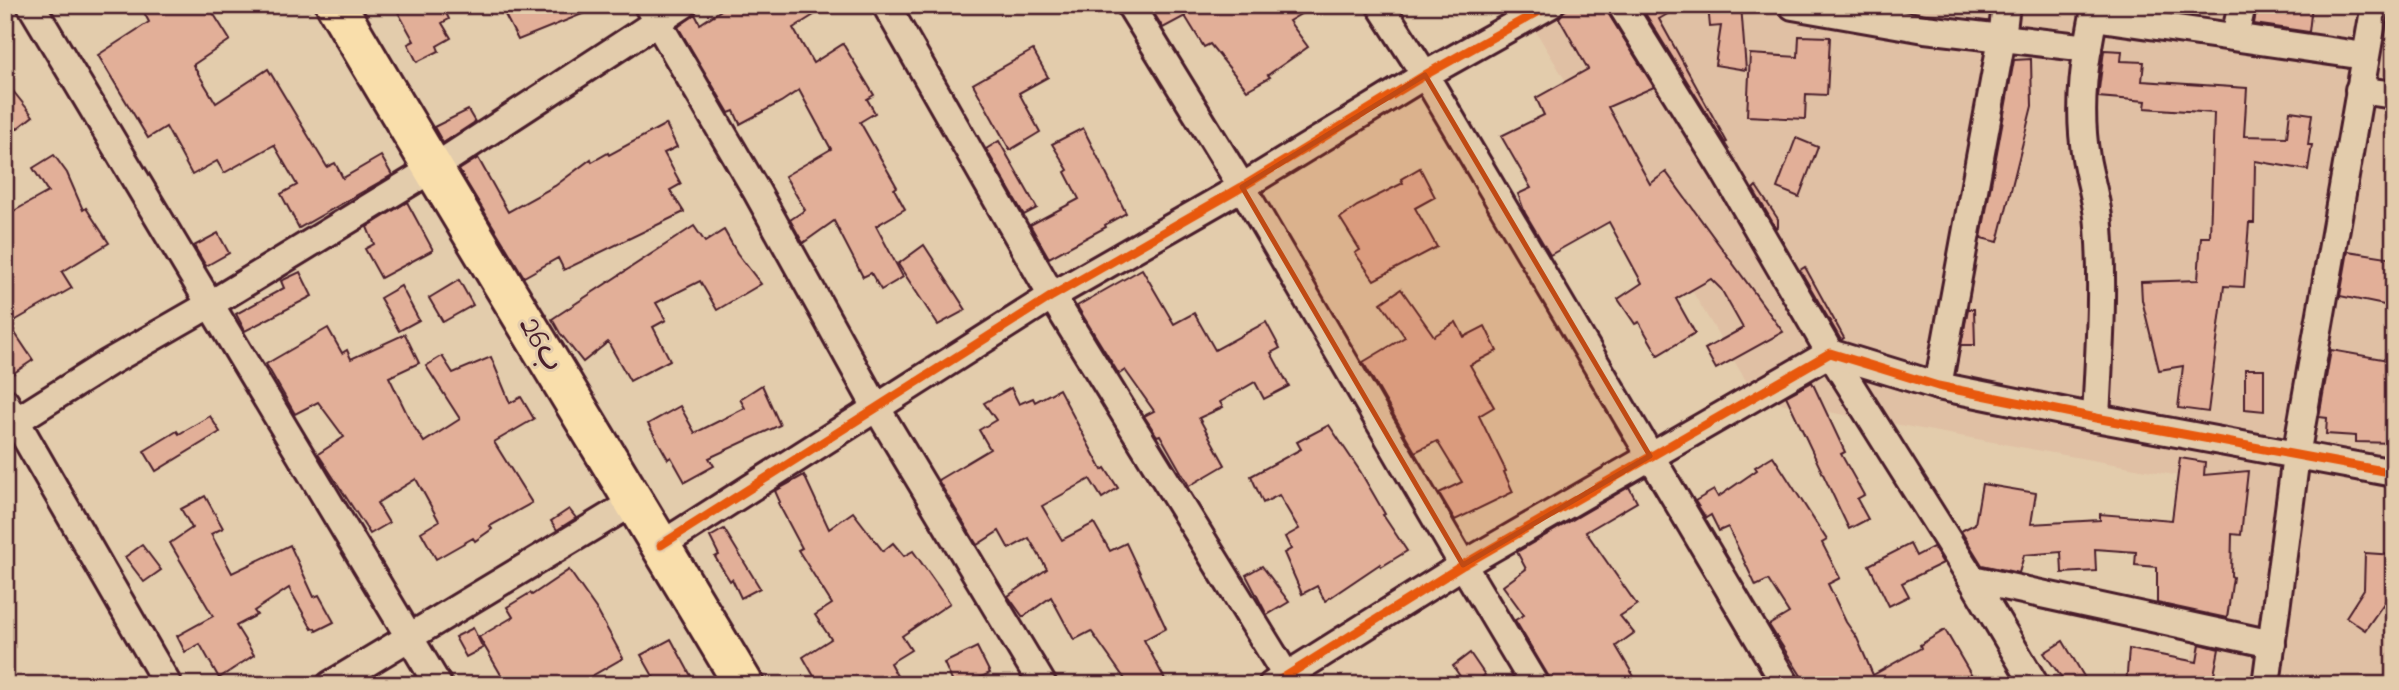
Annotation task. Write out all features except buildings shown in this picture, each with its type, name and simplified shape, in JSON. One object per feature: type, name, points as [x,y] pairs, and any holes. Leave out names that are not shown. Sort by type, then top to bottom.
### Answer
[{"type":"highway","name":"26ب","points":[[337,5],[432,169],[744,685]]},
{"type":"street","points":[[31,5],[438,685]]},
{"type":"street","points":[[168,685],[9,417],[209,304],[432,169],[652,13],[682,5]]},
{"type":"street","points":[[886,5],[1052,296],[1284,682],[1463,565],[1830,353],[1938,387],[2394,473]]},
{"type":"street","points":[[1130,5],[1241,187],[1535,685]]},
{"type":"street","points":[[1380,5],[1786,685]]},
{"type":"street","points":[[660,545],[1052,296],[1241,187],[1424,75],[1550,5]]},
{"type":"street","points":[[1622,5],[1723,169],[1830,353],[2035,685]]},
{"type":"street","points":[[1938,387],[2006,5]]},
{"type":"street","points":[[2235,36],[2242,5]]},
{"type":"street","points":[[2266,685],[2296,456],[2375,5]]},
{"type":"street","points":[[1793,6],[1925,29],[2088,48]]},
{"type":"street","points":[[2096,418],[2102,286],[2099,223],[2086,157],[2081,103],[2095,11],[2365,56]]},
{"type":"street","points":[[652,13],[757,192],[876,407],[1043,685]]},
{"type":"street","points":[[2360,90],[2394,95]]},
{"type":"street","points":[[330,685],[635,501]]},
{"type":"street","points":[[1972,579],[2272,644]]},
{"type":"highlighted area","points":[[1425,75],[1650,456],[1463,565],[1242,187]]},
{"type":"shaded area","points":[[1520,5],[2394,5],[2394,685],[2188,685],[2218,483],[1757,399]]},
{"type":"cycle path","points":[[661,545],[1052,296],[1242,187],[1425,75],[1550,5]]},
{"type":"cycle path","points":[[1272,685],[1463,565],[1830,353],[1938,386],[2394,473]]}]
